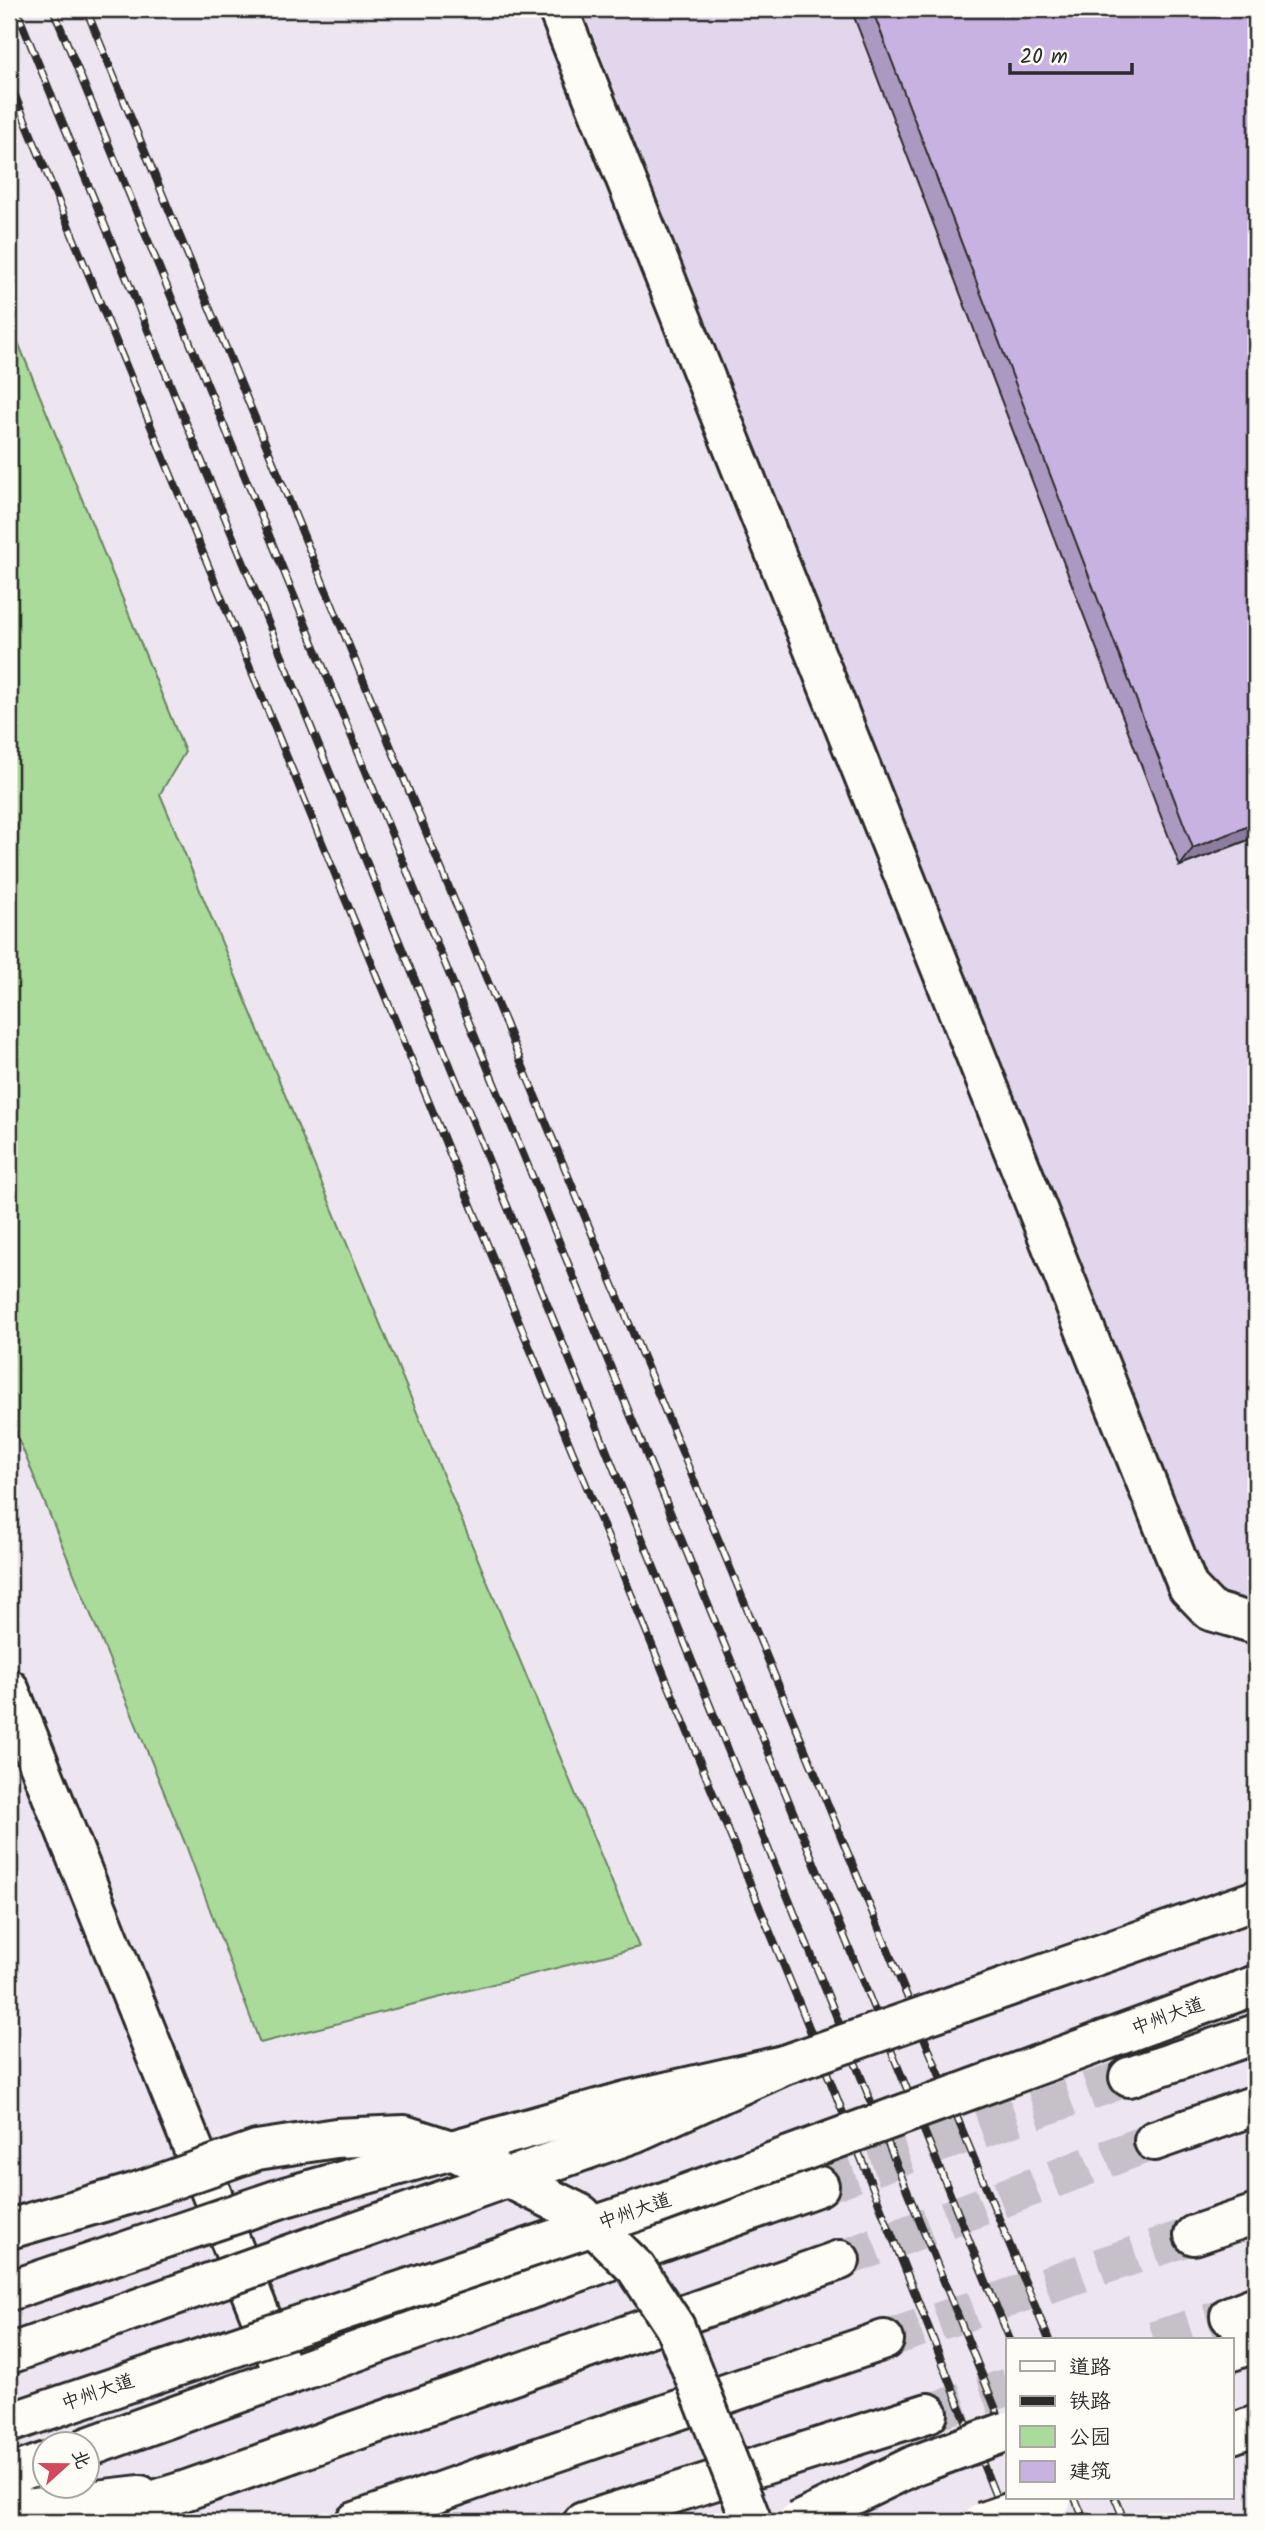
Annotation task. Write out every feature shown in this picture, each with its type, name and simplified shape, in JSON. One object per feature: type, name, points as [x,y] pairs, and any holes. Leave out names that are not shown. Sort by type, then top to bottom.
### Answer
[{"type":"main road","points":[[558,9],[1188,1587],[1211,1611],[1256,1624]]},
{"type":"main road","points":[[9,1689],[285,2376]]},
{"type":"main road","points":[[9,2354],[636,2132],[784,2065],[1256,1900]]},
{"type":"main road","name":"中州大道","points":[[9,2423],[653,2206],[1256,1985]]},
{"type":"main road","points":[[1129,2077],[1256,2034]]},
{"type":"main road","points":[[9,2291],[285,2197],[626,2101],[784,2065]]},
{"type":"main road","points":[[1154,2141],[1256,2105]]},
{"type":"main road","points":[[9,2230],[134,2193],[257,2150],[336,2138],[404,2135],[454,2151],[581,2214],[636,2268],[675,2326],[752,2522]]},
{"type":"main road","points":[[102,2442],[819,2186]]},
{"type":"main road","points":[[1194,2235],[1256,2214]]},
{"type":"main road","points":[[85,2522],[184,2491],[839,2260]]},
{"type":"main road","points":[[355,2522],[884,2340]]},
{"type":"main road","points":[[583,2522],[928,2413]]},
{"type":"main road","points":[[1234,2433],[1256,2425]]},
{"type":"main road","points":[[797,2522],[915,2465],[1006,2432]]},
{"type":"main road","points":[[9,2475],[32,2467]]},
{"type":"main road","points":[[9,2510],[184,2491]]},
{"type":"main road","points":[[983,2522],[1046,2500]]},
{"type":"shaded area","points":[[583,9],[1256,9],[1256,1600],[1226,1595],[1202,1580]]},
{"type":"green space","points":[[9,320],[185,752],[160,794],[639,1947],[260,2043],[185,1843],[9,1416]]},
{"type":"building","points":[[872,9],[1256,9],[1256,823],[1193,848]]},
{"type":"tunnel","points":[[819,2186],[1129,2077]]},
{"type":"tunnel","points":[[840,2260],[1154,2141]]},
{"type":"tunnel","points":[[884,2340],[1194,2235]]},
{"type":"tunnel","points":[[1160,2338],[1230,2316]]},
{"type":"tunnel","points":[[928,2413],[1006,2388]]},
{"type":"railway","points":[[16,9],[447,1058],[1006,2434]]},
{"type":"railway","points":[[53,9],[1009,2338]]},
{"type":"railway","points":[[86,9],[1048,2338]]},
{"type":"railway","points":[[9,81],[802,2010],[1006,2522]]},
{"type":"railway","points":[[1033,2500],[1042,2522]]},
{"type":"railway","points":[[1076,2500],[1085,2522]]},
{"type":"railway","points":[[1116,2500],[1125,2522]]}]
